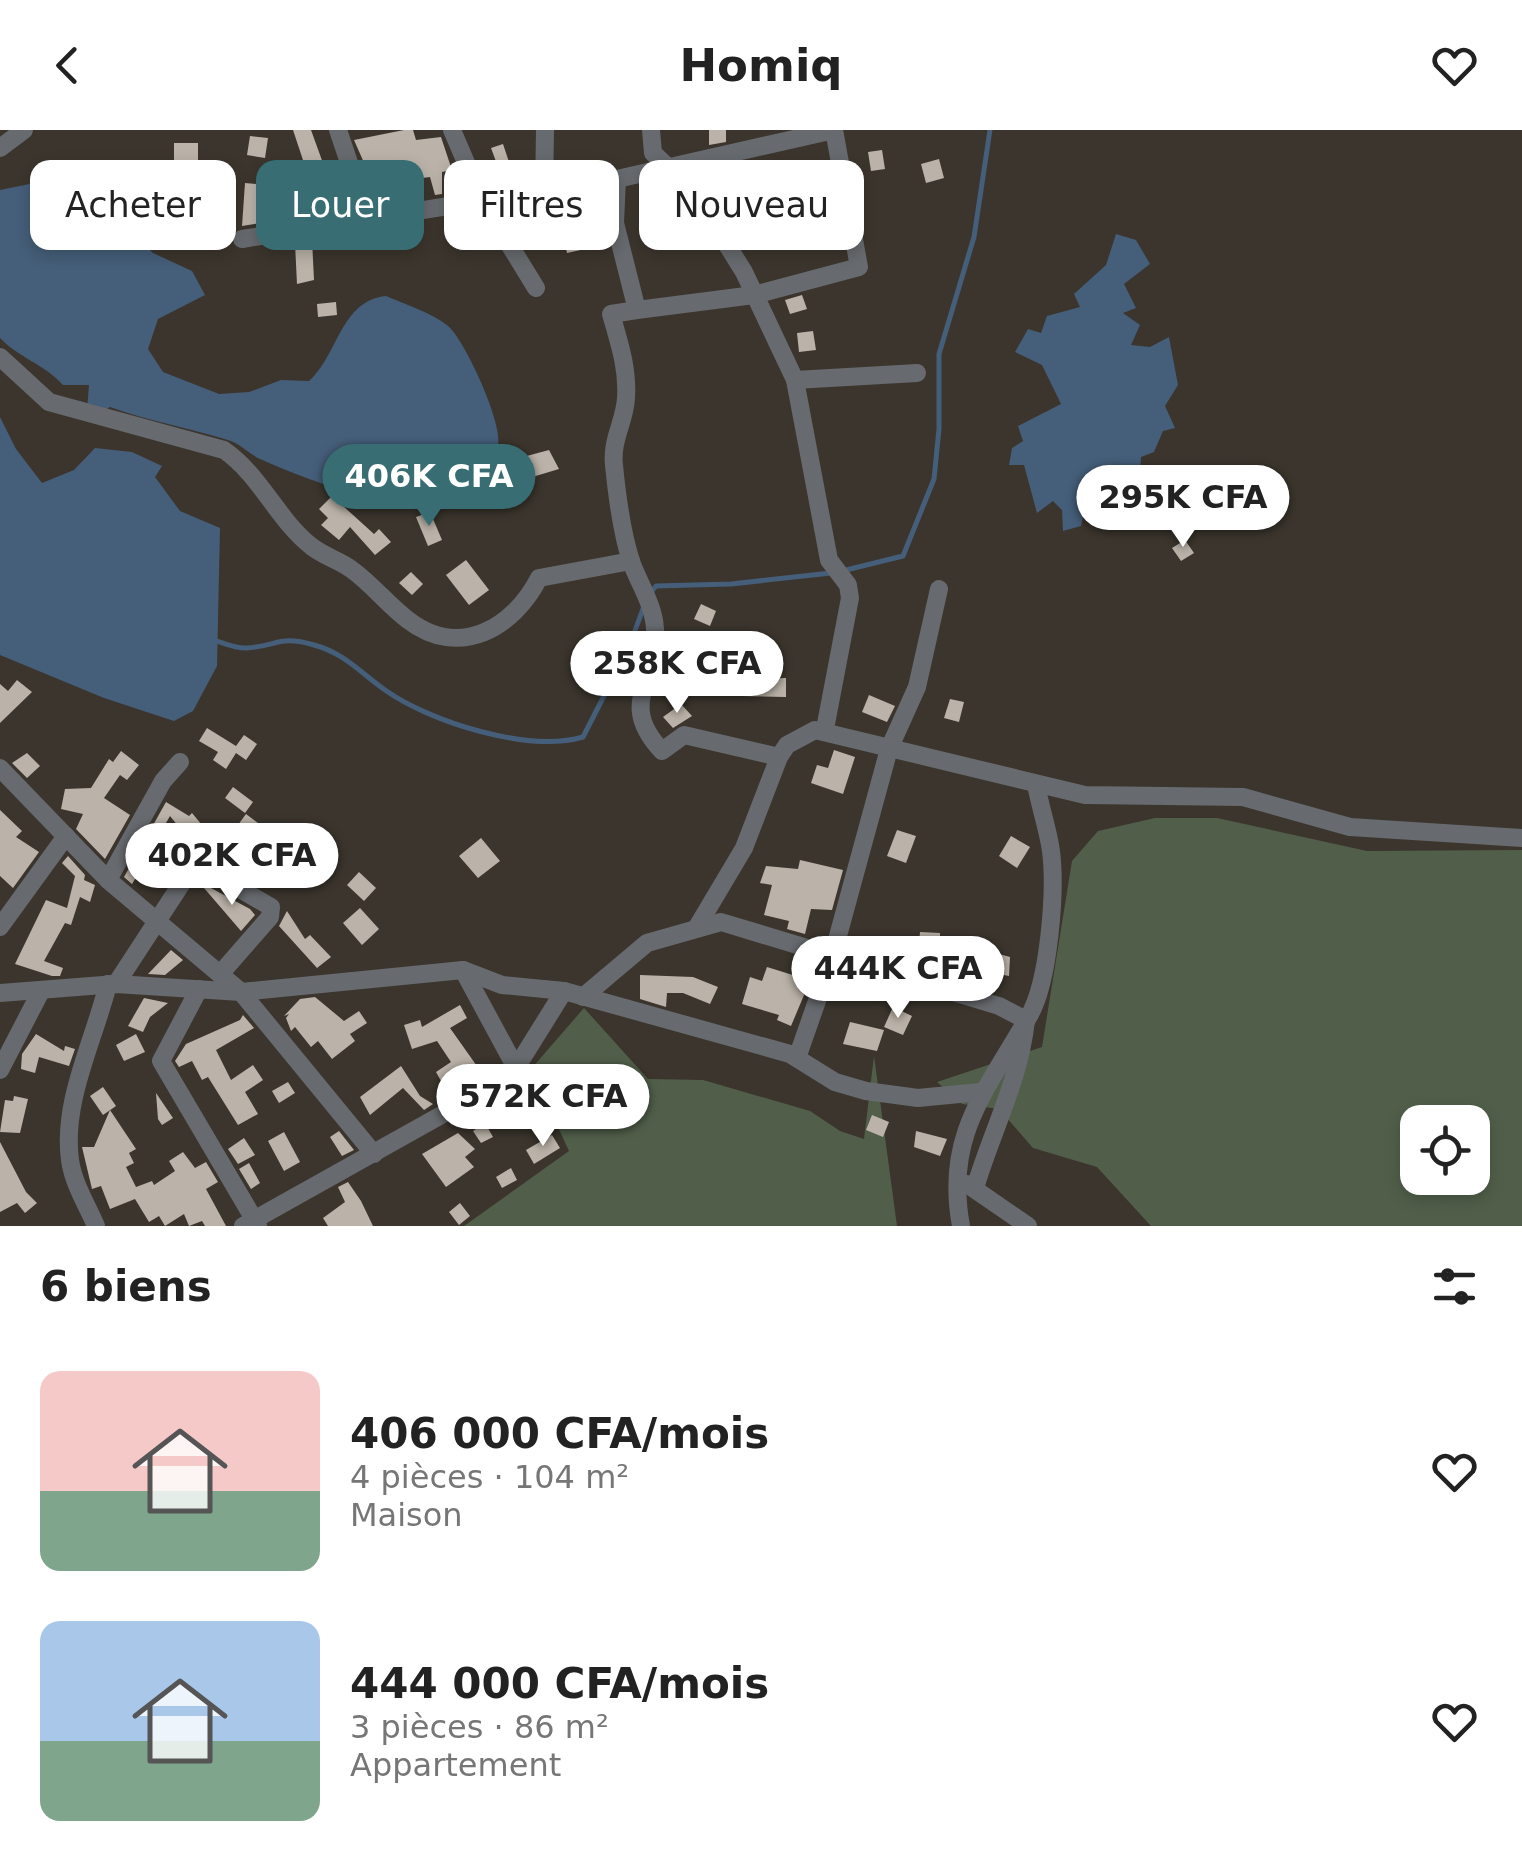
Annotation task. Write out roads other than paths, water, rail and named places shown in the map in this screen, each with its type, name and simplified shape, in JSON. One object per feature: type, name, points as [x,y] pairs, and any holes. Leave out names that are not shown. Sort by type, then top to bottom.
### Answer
[{"type":"street","points":[[0,148],[24,130]]},
{"type":"street","points":[[338,130],[348,160]]},
{"type":"street","points":[[452,130],[465,160]]},
{"type":"street","points":[[544,160],[545,130]]},
{"type":"street","points":[[651,130],[653,153],[659,160]]},
{"type":"street","points":[[693,160],[834,130],[839,160]]},
{"type":"street","points":[[242,239],[256,237]]},
{"type":"street","points":[[619,238],[638,310]]},
{"type":"street","points":[[513,250],[536,288]]},
{"type":"street","points":[[727,250],[754,295],[795,380],[828,560],[848,584],[850,598],[825,729]]},
{"type":"street","points":[[780,756],[684,735],[662,751],[638,711],[655,650],[655,625],[631,561],[614,463],[614,434],[626,402],[625,363],[611,314],[754,295],[859,267],[856,250]]},
{"type":"street","points":[[0,357],[49,402],[224,450],[245,465],[310,546],[352,570],[412,623],[443,635],[486,636],[526,603],[539,578],[631,561]]},
{"type":"street","points":[[795,380],[917,373]]},
{"type":"street","points":[[797,1058],[832,958],[889,748],[917,688],[939,589]]},
{"type":"street","points":[[697,927],[744,848],[780,756],[800,736],[825,729],[1085,795],[1243,797],[1350,828],[1522,838]]},
{"type":"street","points":[[108,880],[163,781],[180,762]]},
{"type":"street","points":[[0,768],[108,880],[241,992],[374,1154]]},
{"type":"street","points":[[961,1226],[956,1178],[980,1092],[1026,1020],[1041,983],[1052,886],[1051,850],[1036,784]]},
{"type":"street","points":[[0,927],[66,836]]},
{"type":"street","points":[[96,1226],[74,1177],[69,1137],[74,1102],[112,984],[195,863],[268,904],[270,917],[221,973]]},
{"type":"street","points":[[583,997],[647,943],[720,922],[832,958],[966,994],[1026,1020]]},
{"type":"street","points":[[0,993],[112,984],[241,992],[463,970],[502,985],[564,991],[797,1058],[834,1082],[897,1097],[980,1092]]},
{"type":"street","points":[[463,970],[516,1068]]},
{"type":"street","points":[[199,989],[161,1060],[252,1224],[516,1068],[564,991]]},
{"type":"street","points":[[0,1070],[41,991]]},
{"type":"street","points":[[975,1188],[992,1131],[1022,1063],[1026,1020]]},
{"type":"street","points":[[956,1178],[1028,1226]]},
{"type":"water","points":[[30,184],[30,250],[150,250],[192,271],[205,295],[158,319],[148,349],[163,372],[219,394],[249,392],[281,380],[309,381],[349,318],[371,300],[386,296],[434,317],[455,334],[481,383],[498,434],[494,455],[468,484],[445,497],[423,502],[381,499],[319,483],[260,459],[233,442],[110,407],[99,414],[87,410],[89,385],[63,385],[0,338],[0,190]]},
{"type":"water","points":[[1116,234],[1136,240],[1150,264],[1124,284],[1136,308],[1123,313],[1140,325],[1131,345],[1150,347],[1169,337],[1178,385],[1165,406],[1175,428],[1163,431],[1154,452],[1141,457],[1140,475],[1085,508],[1081,526],[1063,531],[1062,510],[1053,501],[1037,513],[1024,465],[1009,465],[1012,448],[1023,441],[1018,426],[1061,404],[1042,365],[1015,352],[1028,329],[1041,333],[1047,316],[1080,307],[1074,294],[1106,265]]},
{"type":"water","points":[[0,417],[16,449],[42,483],[74,470],[95,448],[132,452],[162,466],[155,477],[180,511],[220,528],[217,666],[193,711],[174,721],[104,698],[0,655]]},
{"type":"waterway","points":[[842,571],[903,556],[934,479],[939,354],[974,237],[990,130]]},
{"type":"waterway","points":[[651,592],[656,586],[731,584],[831,573]]},
{"type":"waterway","points":[[217,641],[243,648],[285,641],[314,645],[343,658],[385,690],[427,713],[508,738],[561,741],[583,737],[629,647],[644,606]]}]
